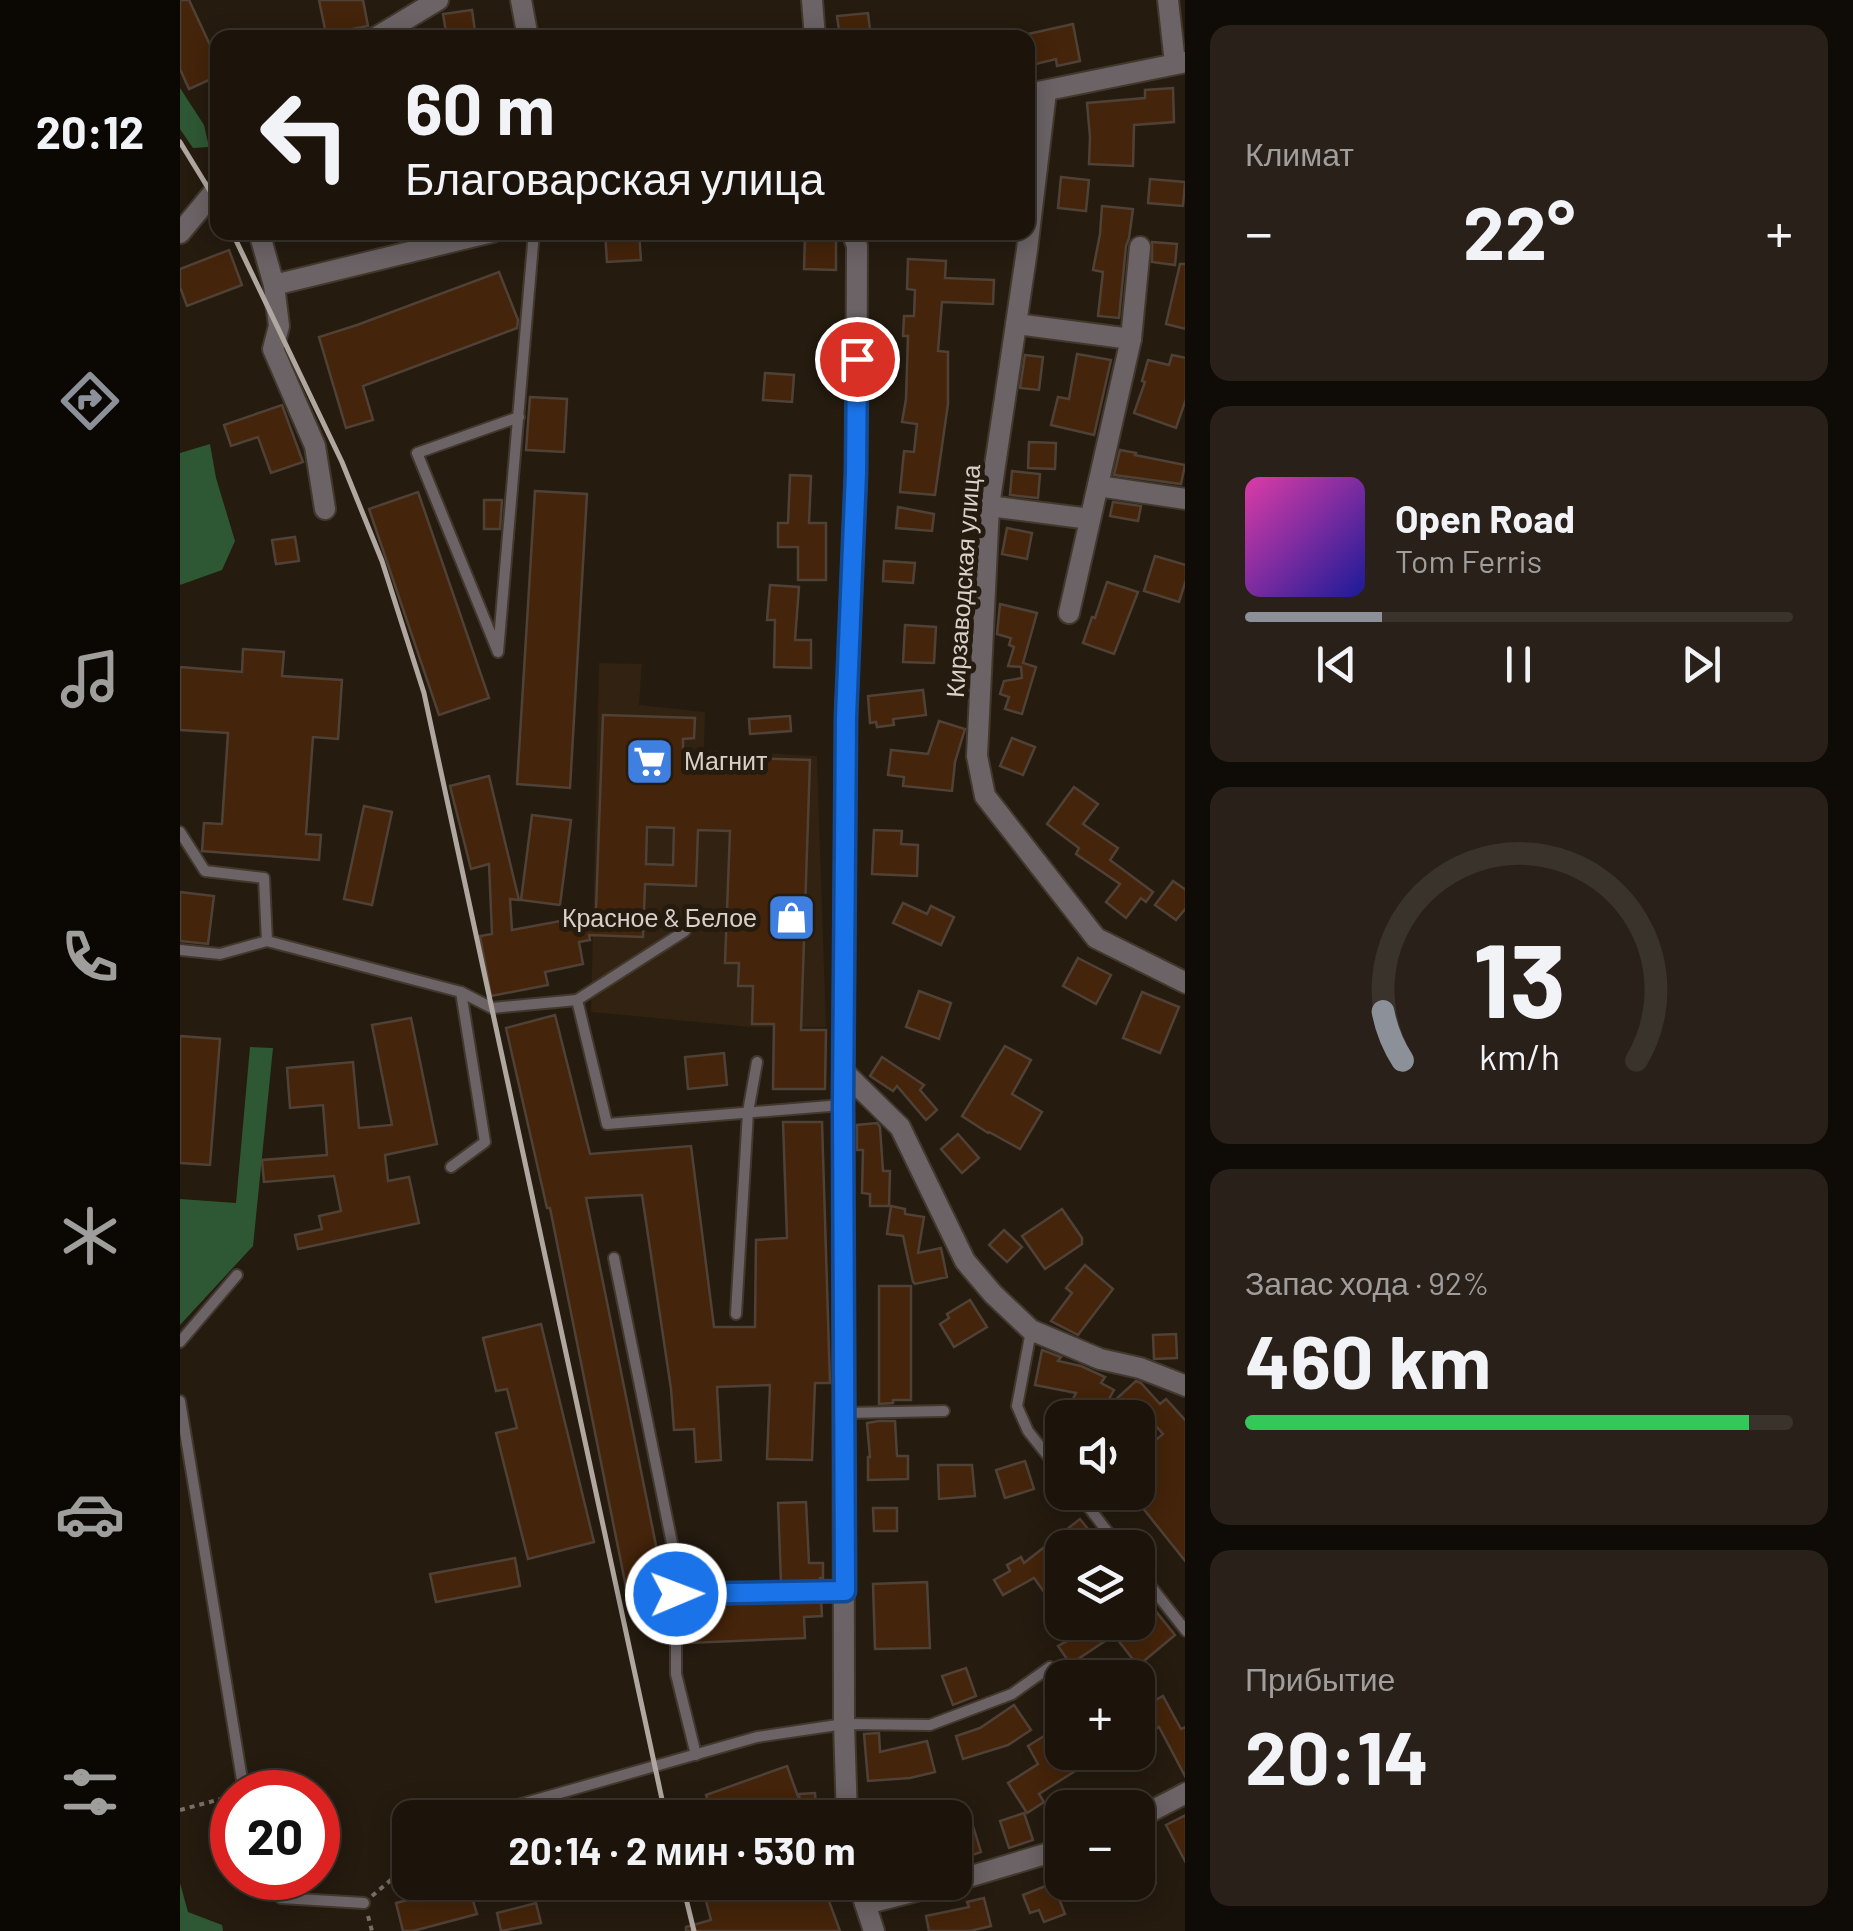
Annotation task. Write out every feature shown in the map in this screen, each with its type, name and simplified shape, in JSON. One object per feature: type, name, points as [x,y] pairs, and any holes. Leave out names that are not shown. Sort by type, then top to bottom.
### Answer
[{"type":"street","points":[[388,30],[438,0]]},
{"type":"street","points":[[521,0],[527,30]]},
{"type":"street","points":[[812,0],[815,30]]},
{"type":"street","points":[[1037,93],[1180,62],[1168,0]]},
{"type":"street","points":[[180,232],[210,196]]},
{"type":"street","points":[[262,240],[279,326],[273,349],[315,446],[325,509]]},
{"type":"street","points":[[274,285],[459,240]]},
{"type":"street","points":[[846,1800],[843,1105],[846,717],[856,454],[855,240]]},
{"type":"street","name":"Кирзаводская улица","points":[[1024,240],[990,506],[977,756],[985,796],[1096,938],[1185,983]]},
{"type":"street","points":[[1069,613],[1130,339],[1140,247]]},
{"type":"street","points":[[1016,324],[1130,339]]},
{"type":"street","points":[[1098,486],[1185,499]]},
{"type":"street","points":[[990,506],[1090,519]]},
{"type":"street","points":[[844,1072],[900,1127],[965,1261],[1031,1330],[1100,1359],[1140,1368],[1185,1386]]},
{"type":"street","points":[[1155,1809],[1185,1794]]},
{"type":"street","points":[[972,1876],[1045,1854]]},
{"type":"street","points":[[864,1900],[874,1931]]},
{"type":"street","points":[[865,1904],[881,1900]]},
{"type":"lane","points":[[520,417],[417,453],[498,652],[520,417],[533,240]]},
{"type":"lane","points":[[180,832],[206,871],[264,878],[267,941]]},
{"type":"lane","points":[[180,950],[220,954],[267,941],[461,992],[492,1008],[576,1000],[686,931]]},
{"type":"lane","points":[[451,1166],[485,1142],[461,992]]},
{"type":"lane","points":[[576,1000],[607,1124],[843,1105]]},
{"type":"lane","points":[[736,1314],[748,1112],[757,1062]]},
{"type":"lane","points":[[614,1258],[676,1563],[676,1674],[696,1755]]},
{"type":"lane","points":[[180,1342],[237,1275]]},
{"type":"lane","points":[[1031,1330],[1017,1406],[1028,1431],[1045,1452]]},
{"type":"lane","points":[[180,1400],[240,1770]]},
{"type":"lane","points":[[844,1413],[944,1411]]},
{"type":"lane","points":[[1091,1510],[1106,1530]]},
{"type":"lane","points":[[676,1594],[845,1591]]},
{"type":"lane","points":[[1155,1592],[1185,1630]]},
{"type":"lane","points":[[536,1800],[757,1737],[844,1724],[930,1725],[1012,1694],[1045,1671]]},
{"type":"lane","points":[[314,1900],[364,1903]]},
{"type":"path","points":[[180,1810],[210,1802]]},
{"type":"path","points":[[372,1931],[364,1903],[392,1879]]},
{"type":"shaded area","points":[[599,663],[642,664],[639,705],[705,712],[704,750],[817,756],[826,1027],[749,1027],[591,1012]]},
{"type":"green space","points":[[180,88],[204,125],[209,147],[193,148],[180,129]]},
{"type":"green space","points":[[210,444],[235,541],[222,570],[180,585],[180,453]]},
{"type":"green space","points":[[250,1047],[273,1048],[253,1246],[180,1325],[180,1199],[236,1203]]},
{"type":"green space","points":[[180,1883],[188,1912],[222,1925],[223,1931],[180,1931]]},
{"type":"building","points":[[180,0],[189,0],[210,45],[210,80],[189,89],[180,69]]},
{"type":"building","points":[[319,0],[363,0],[368,26],[325,30]]},
{"type":"building","points":[[472,10],[475,30],[446,30],[443,14]]},
{"type":"building","points":[[868,13],[870,30],[839,30],[837,16]]},
{"type":"building","points":[[1073,24],[1080,61],[1057,66],[1056,59],[1035,64],[1035,32]]},
{"type":"building","points":[[1173,88],[1174,122],[1134,125],[1133,166],[1089,164],[1087,103],[1145,98],[1145,90]]},
{"type":"building","points":[[1061,177],[1089,180],[1086,211],[1058,208]]},
{"type":"building","points":[[1150,179],[1185,182],[1183,206],[1148,203]]},
{"type":"building","points":[[1102,206],[1133,209],[1119,318],[1098,316],[1103,272],[1093,270]]},
{"type":"building","points":[[606,240],[640,240],[641,260],[607,262]]},
{"type":"building","points":[[805,240],[836,240],[836,270],[804,269]]},
{"type":"building","points":[[1152,242],[1177,244],[1175,265],[1152,262]]},
{"type":"building","points":[[229,250],[242,285],[187,306],[180,287],[180,269]]},
{"type":"building","points":[[908,259],[946,261],[945,278],[994,280],[993,304],[942,302],[938,351],[948,352],[948,404],[935,495],[900,492],[904,451],[914,452],[917,424],[902,422],[908,336],[903,336],[904,316],[914,316],[915,290],[907,289]]},
{"type":"building","points":[[1180,264],[1185,264],[1185,329],[1166,324]]},
{"type":"building","points":[[499,272],[518,320],[517,328],[363,386],[373,420],[346,428],[319,337]]},
{"type":"building","points":[[1077,354],[1111,360],[1094,435],[1051,425],[1058,397],[1069,399]]},
{"type":"building","points":[[1025,355],[1043,357],[1039,390],[1020,388]]},
{"type":"building","points":[[1172,355],[1185,358],[1185,402],[1176,428],[1134,413],[1148,360],[1169,365]]},
{"type":"building","points":[[765,373],[794,375],[792,402],[763,400]]},
{"type":"building","points":[[530,397],[567,399],[564,452],[526,450]]},
{"type":"building","points":[[282,405],[303,462],[271,473],[258,437],[231,446],[224,425]]},
{"type":"building","points":[[1029,442],[1056,443],[1055,469],[1028,468]]},
{"type":"building","points":[[1120,450],[1185,465],[1181,484],[1114,475]]},
{"type":"building","points":[[1012,471],[1040,474],[1038,498],[1010,495]]},
{"type":"building","points":[[790,475],[811,476],[809,523],[826,523],[826,580],[798,580],[798,547],[778,547],[778,523],[788,523]]},
{"type":"building","points":[[535,491],[587,494],[570,788],[517,784]]},
{"type":"building","points":[[418,492],[489,698],[439,715],[369,509]]},
{"type":"building","points":[[484,500],[502,500],[500,529],[484,529]]},
{"type":"building","points":[[1113,502],[1141,506],[1138,521],[1110,516]]},
{"type":"building","points":[[898,507],[934,514],[932,531],[896,528]]},
{"type":"building","points":[[1007,528],[1032,533],[1027,559],[1002,554]]},
{"type":"building","points":[[295,537],[299,561],[276,564],[272,540]]},
{"type":"building","points":[[1155,556],[1185,565],[1179,602],[1144,591]]},
{"type":"building","points":[[884,561],[915,563],[913,583],[883,581]]},
{"type":"building","points":[[1107,582],[1138,592],[1114,654],[1083,643]]},
{"type":"building","points":[[770,585],[799,587],[795,640],[811,640],[811,668],[774,667],[775,620],[767,620]]},
{"type":"building","points":[[1000,604],[1037,613],[1023,663],[1036,667],[1022,714],[1005,709],[1009,697],[1000,694],[1004,681],[1022,678],[1021,667],[1008,666],[1014,647],[1009,645],[1011,638],[997,634]]},
{"type":"building","points":[[905,625],[936,627],[934,663],[903,662]]},
{"type":"building","points":[[243,649],[284,652],[282,676],[342,680],[338,739],[313,737],[306,834],[321,835],[319,860],[202,851],[204,823],[222,824],[228,733],[180,730],[180,667],[242,672]]},
{"type":"building","points":[[923,690],[926,715],[893,719],[894,725],[877,727],[876,722],[870,723],[868,696]]},
{"type":"building","points":[[603,715],[695,718],[694,738],[683,739],[683,756],[810,760],[801,1030],[826,1030],[825,1089],[773,1089],[774,1024],[752,1024],[753,986],[738,986],[739,963],[725,963],[730,831],[698,830],[696,886],[645,884],[643,937],[589,935],[590,940],[579,942],[583,964],[545,972],[548,985],[491,996],[480,936],[492,934],[489,864],[471,869],[450,786],[489,776],[519,900],[510,899],[512,930],[609,912],[596,910]],"holes":[[[647,827],[674,828],[673,865],[646,864]]]},
{"type":"building","points":[[790,716],[791,731],[750,734],[749,719]]},
{"type":"building","points":[[939,721],[965,729],[955,762],[952,791],[903,786],[904,777],[888,775],[891,750],[928,754]]},
{"type":"building","points":[[1012,738],[1035,747],[1023,775],[1000,766]]},
{"type":"building","points":[[1074,787],[1098,804],[1083,824],[1118,848],[1110,860],[1153,892],[1146,902],[1141,898],[1126,918],[1106,902],[1120,884],[1076,854],[1079,848],[1047,824]]},
{"type":"building","points":[[364,806],[392,812],[372,905],[344,899]]},
{"type":"building","points":[[532,815],[571,820],[560,905],[521,900]]},
{"type":"building","points":[[874,830],[902,831],[901,844],[918,845],[917,876],[872,874]]},
{"type":"building","points":[[1173,881],[1185,889],[1185,909],[1176,920],[1155,905]]},
{"type":"building","points":[[180,892],[214,896],[208,944],[180,941]]},
{"type":"building","points":[[903,903],[927,914],[931,906],[954,917],[941,945],[893,923]]},
{"type":"building","points":[[1078,958],[1111,975],[1096,1004],[1063,986]]},
{"type":"building","points":[[919,991],[951,1003],[939,1039],[906,1027]]},
{"type":"building","points":[[1142,992],[1179,1007],[1160,1053],[1123,1038]]},
{"type":"building","points":[[555,1015],[590,1154],[691,1146],[714,1327],[755,1327],[756,1240],[787,1238],[783,1122],[822,1122],[830,1383],[815,1383],[812,1460],[767,1459],[770,1385],[717,1387],[721,1460],[696,1462],[694,1429],[674,1430],[642,1195],[586,1198],[666,1595],[629,1602],[550,1208],[506,1028]]},
{"type":"building","points":[[411,1018],[437,1144],[385,1155],[388,1181],[409,1177],[419,1223],[298,1249],[295,1235],[322,1229],[319,1216],[341,1211],[334,1176],[264,1182],[262,1160],[327,1155],[323,1105],[290,1108],[287,1068],[353,1062],[359,1128],[392,1125],[372,1025]]},
{"type":"building","points":[[180,1036],[220,1039],[210,1165],[180,1163]]},
{"type":"building","points":[[1005,1046],[1031,1060],[1012,1094],[1042,1112],[1020,1149],[962,1116]]},
{"type":"building","points":[[724,1053],[727,1085],[688,1089],[685,1057]]},
{"type":"building","points":[[882,1057],[924,1085],[920,1090],[937,1110],[926,1120],[897,1086],[893,1091],[870,1076]]},
{"type":"building","points":[[877,1123],[883,1171],[890,1171],[889,1206],[870,1206],[870,1194],[862,1193],[863,1150],[857,1150],[857,1125]]},
{"type":"building","points":[[958,1134],[979,1158],[962,1173],[941,1149]]},
{"type":"building","points":[[891,1206],[905,1209],[905,1214],[924,1217],[918,1253],[941,1248],[947,1277],[913,1282],[903,1236],[887,1234]]},
{"type":"building","points":[[1062,1209],[1082,1244],[1045,1269],[1022,1236]]},
{"type":"building","points":[[1004,1230],[1022,1247],[1007,1262],[989,1245]]},
{"type":"building","points":[[1085,1265],[1113,1289],[1078,1335],[1051,1321],[1072,1293],[1066,1288]]},
{"type":"building","points":[[879,1286],[911,1286],[911,1400],[879,1404]]},
{"type":"building","points":[[970,1300],[987,1327],[954,1347],[940,1324],[949,1318],[947,1314]]},
{"type":"building","points":[[541,1324],[594,1542],[528,1559],[496,1433],[517,1428],[507,1389],[496,1391],[483,1338]]},
{"type":"building","points":[[1176,1334],[1177,1358],[1154,1359],[1153,1335]]},
{"type":"building","points":[[1042,1350],[1061,1357],[1058,1361],[1105,1377],[1101,1383],[1114,1390],[1108,1400],[1075,1400],[1076,1393],[1035,1385]]},
{"type":"building","points":[[1136,1381],[1160,1404],[1166,1399],[1185,1420],[1185,1561],[1144,1510],[1155,1510],[1155,1441],[1163,1434],[1155,1425],[1155,1400],[1115,1400]]},
{"type":"building","points":[[895,1421],[897,1456],[908,1456],[908,1479],[868,1480],[867,1423]]},
{"type":"building","points":[[1025,1461],[1034,1489],[1005,1498],[996,1470]]},
{"type":"building","points":[[938,1465],[972,1465],[975,1496],[939,1499]]},
{"type":"building","points":[[806,1502],[809,1563],[823,1563],[823,1578],[820,1583],[781,1583],[778,1503]]},
{"type":"building","points":[[873,1508],[897,1508],[897,1531],[874,1531]]},
{"type":"building","points":[[1080,1519],[1089,1530],[1066,1530]]},
{"type":"building","points":[[1045,1546],[1045,1593],[1034,1578],[1003,1595],[994,1580],[1010,1571],[1007,1565],[1021,1557],[1024,1563]]},
{"type":"building","points":[[515,1558],[520,1586],[436,1602],[430,1574]]},
{"type":"building","points":[[927,1582],[930,1648],[875,1649],[873,1584]]},
{"type":"building","points":[[821,1600],[822,1616],[804,1617],[805,1638],[689,1643],[688,1606]]},
{"type":"building","points":[[1155,1610],[1175,1635],[1145,1660],[1133,1660],[1118,1640],[1155,1640]]},
{"type":"building","points":[[1106,1640],[1075,1660],[1068,1660],[1058,1646],[1067,1641]]},
{"type":"building","points":[[966,1668],[976,1696],[953,1705],[942,1676]]},
{"type":"building","points":[[1163,1696],[1181,1729],[1185,1727],[1185,1776],[1159,1727],[1155,1729],[1155,1700]]},
{"type":"building","points":[[1014,1705],[1031,1730],[1008,1745],[963,1759],[956,1736],[980,1728]]},
{"type":"building","points":[[879,1733],[880,1752],[927,1741],[935,1772],[868,1781],[864,1734]]},
{"type":"building","points":[[1045,1736],[1045,1770],[1077,1770],[1039,1794],[1044,1802],[1027,1813],[1008,1783],[1038,1764],[1028,1746]]},
{"type":"building","points":[[787,1766],[799,1800],[708,1800],[706,1795]]},
{"type":"building","points":[[815,1793],[816,1800],[800,1800],[799,1794]]},
{"type":"building","points":[[1024,1813],[1033,1840],[1009,1848],[1000,1821]]},
{"type":"building","points":[[1185,1816],[1185,1861],[1166,1825]]},
{"type":"building","points":[[972,1826],[981,1852],[972,1855]]},
{"type":"building","points":[[1045,1886],[1045,1900],[1060,1900],[1065,1914],[1044,1922],[1039,1910],[1030,1913],[1023,1895]]},
{"type":"building","points":[[984,1898],[991,1926],[970,1931],[929,1931],[926,1916],[969,1907],[967,1902]]},
{"type":"building","points":[[473,1900],[477,1914],[403,1931],[396,1903]]},
{"type":"building","points":[[706,1900],[829,1900],[840,1931],[686,1931],[686,1927],[711,1920]]},
{"type":"building","points":[[536,1903],[541,1923],[501,1931],[497,1913]]},
{"type":"railway","points":[[180,142],[210,191]]},
{"type":"railway","points":[[236,240],[342,462],[382,561],[424,693],[662,1800]]},
{"type":"railway","points":[[686,1900],[694,1931]]},
{"type":"place","name":"Магнит","points":[[649,761]]},
{"type":"place","name":"Красное & Белое","points":[[792,918]]},
{"type":"route","points":[[676,1594],[845,1591],[846,717],[857,359]]}]
